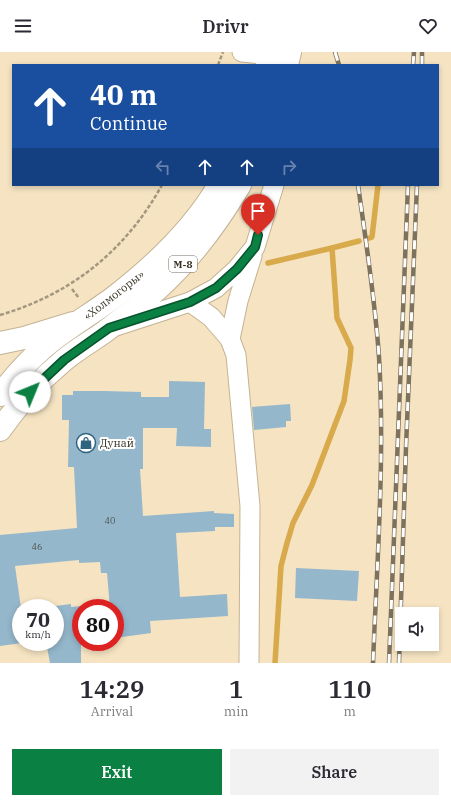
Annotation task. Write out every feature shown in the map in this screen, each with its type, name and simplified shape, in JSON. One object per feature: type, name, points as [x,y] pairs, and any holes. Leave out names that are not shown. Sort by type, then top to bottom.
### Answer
[{"type":"main road","name":"«Холмогоры»","points":[[0,395],[18,373],[43,348],[118,293],[164,253],[208,203],[218,186]]},
{"type":"main road","name":"«Холмогоры»","points":[[0,430],[13,412],[47,374],[109,328],[161,286],[184,263],[213,228],[239,186]]},
{"type":"main road","points":[[0,343],[24,338],[80,321]]},
{"type":"street","points":[[242,52],[280,59]]},
{"type":"street","points":[[230,339],[238,301],[274,186]]},
{"type":"street","points":[[109,328],[190,302],[216,288],[237,269],[255,247]]},
{"type":"street","points":[[190,302],[211,318],[230,339],[236,355],[250,506],[249,663]]},
{"type":"path","points":[[218,64],[223,52]]},
{"type":"path","points":[[0,315],[48,297],[74,282],[98,264],[116,249],[130,233],[146,212],[161,186]]},
{"type":"building","points":[[169,381],[205,382],[204,429],[211,429],[211,447],[176,446],[177,428],[143,428],[143,469],[140,469],[143,516],[214,511],[214,513],[234,514],[234,527],[215,527],[215,531],[176,533],[180,597],[227,594],[228,616],[150,621],[151,633],[124,637],[124,599],[109,599],[107,573],[101,573],[100,562],[79,563],[79,560],[15,566],[20,599],[12,599],[12,644],[0,646],[0,535],[77,528],[74,467],[68,467],[69,420],[62,420],[62,395],[73,395],[73,391],[104,391],[141,392],[141,397],[169,397]]},
{"type":"building","points":[[290,404],[291,421],[286,421],[286,427],[254,430],[252,407]]},
{"type":"building","points":[[296,568],[359,571],[357,601],[295,598]]},
{"type":"building","points":[[71,604],[72,607],[72,651],[81,651],[81,663],[50,663],[48,651],[64,651],[64,605]]},
{"type":"waterway","points":[[367,239],[372,237],[378,186]]},
{"type":"waterway","points":[[275,663],[281,566],[293,523],[312,485],[344,401],[350,360],[351,348],[337,318],[332,248],[359,241]]},
{"type":"waterway","points":[[268,263],[332,248]]},
{"type":"railway","points":[[335,52],[339,64]]},
{"type":"railway","points":[[413,64],[414,52]]},
{"type":"railway","points":[[422,52],[422,64]]},
{"type":"railway","points":[[358,186],[375,314],[381,395],[380,510],[373,663]]},
{"type":"railway","points":[[389,663],[408,186]]},
{"type":"railway","points":[[399,663],[417,186]]},
{"type":"place","name":"Дунай","points":[[86,443]]},
{"type":"route","points":[[30,392],[47,374],[64,360],[109,328],[190,302],[216,288],[237,269],[255,247],[258,235]]}]
